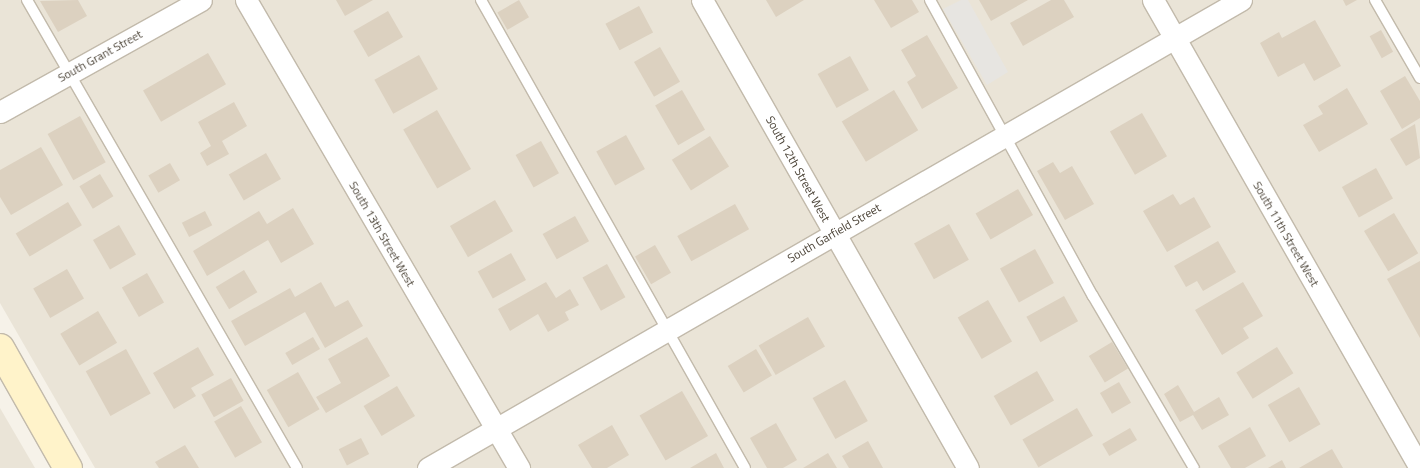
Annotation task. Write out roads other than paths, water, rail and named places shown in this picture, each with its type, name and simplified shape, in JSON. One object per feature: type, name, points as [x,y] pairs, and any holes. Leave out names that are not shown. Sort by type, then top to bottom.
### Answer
[{"type":"main road","points":[[0,348],[68,468]]},
{"type":"street","name":"South Grant Street","points":[[0,112],[201,0]]},
{"type":"street","name":"South 13th Street West","points":[[246,0],[519,468]]},
{"type":"street","name":"South 12th Street West","points":[[702,0],[968,468]]},
{"type":"street","name":"South 11th Street West","points":[[1153,0],[1420,468]]},
{"type":"street","name":"South Garfield Street","points":[[428,468],[1241,0]]},
{"type":"lane","points":[[27,0],[297,468]]},
{"type":"lane","points":[[481,0],[745,468]]},
{"type":"lane","points":[[930,0],[1004,135],[1194,468]]},
{"type":"lane","points":[[1375,0],[1420,78]]}]
